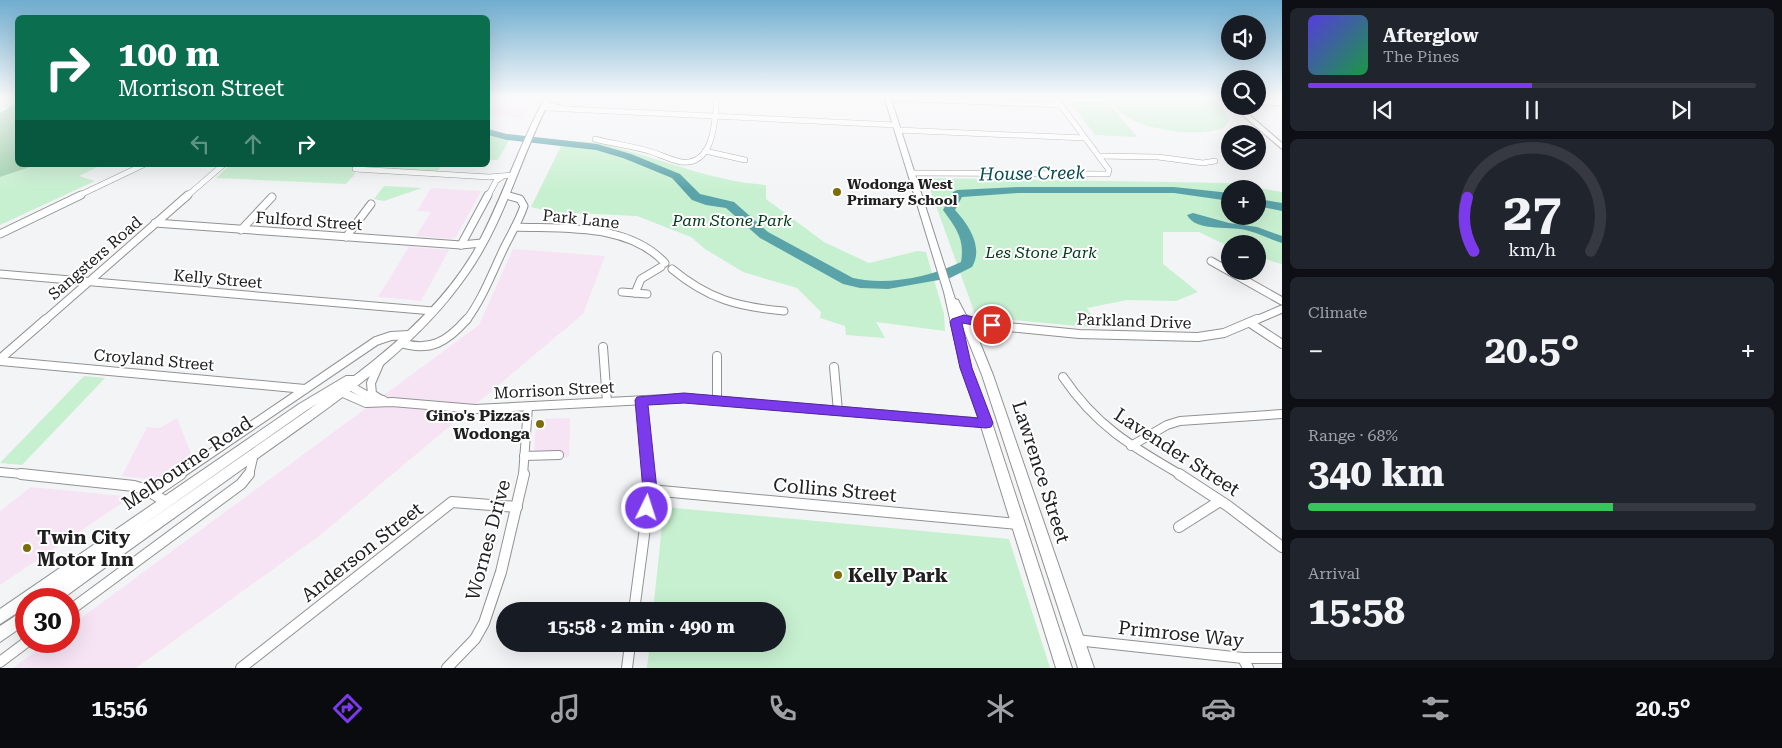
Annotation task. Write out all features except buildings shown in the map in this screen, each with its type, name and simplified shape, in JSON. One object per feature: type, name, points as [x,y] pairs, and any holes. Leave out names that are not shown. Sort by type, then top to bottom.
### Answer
[{"type":"main road","name":"Melbourne Road","points":[[65,588],[244,457],[344,388],[401,343],[448,293],[480,246],[505,195],[510,175],[533,127]]},
{"type":"main road","name":"Lawrence Street","points":[[896,127],[949,292],[967,323],[986,369],[1003,425],[1086,668]]},
{"type":"main road","points":[[1259,127],[1282,147]]},
{"type":"main road","name":"Lawrence Street","points":[[967,323],[966,368],[986,423],[1064,668]]},
{"type":"main road","name":"Melbourne Road","points":[[42,588],[166,502],[244,457],[311,402],[344,388]]},
{"type":"main road","points":[[986,423],[1003,425]]},
{"type":"main road","points":[[1018,524],[1037,526]]},
{"type":"main road","name":"Melbourne Road","points":[[0,618],[15,607]]},
{"type":"main road","points":[[0,634],[15,624]]},
{"type":"main road","points":[[1054,638],[1076,640]]},
{"type":"street","points":[[595,138],[650,151],[677,160],[692,161],[699,158],[705,151],[713,138],[714,127]]},
{"type":"street","points":[[899,127],[1084,138]]},
{"type":"street","points":[[911,172],[1108,174],[1109,170],[1076,127]]},
{"type":"street","points":[[705,151],[745,160]]},
{"type":"street","points":[[1099,156],[1166,158],[1206,163],[1216,161]]},
{"type":"street","points":[[0,234],[139,167]]},
{"type":"street","name":"Sangsters Road","points":[[208,177],[217,167]]},
{"type":"street","name":"Sangsters Road","points":[[0,360],[221,167]]},
{"type":"street","points":[[355,169],[365,167],[490,176],[510,175]]},
{"type":"street","points":[[461,245],[495,182],[510,175]]},
{"type":"street","points":[[490,176],[494,178],[495,182]]},
{"type":"street","points":[[401,343],[418,348],[431,347],[438,344],[468,320],[480,303],[524,204],[520,199],[505,195]]},
{"type":"street","points":[[242,230],[272,197]]},
{"type":"street","points":[[346,237],[371,204]]},
{"type":"street","name":"Fulford Street","points":[[155,223],[480,246]]},
{"type":"street","name":"Park Lane","points":[[515,226],[619,235],[650,247],[660,255],[663,265],[672,264],[672,268],[688,283],[713,298],[739,306],[784,311]]},
{"type":"street","points":[[1210,261],[1282,302]]},
{"type":"street","points":[[635,293],[641,278],[663,265]]},
{"type":"street","name":"Kelly Street","points":[[0,274],[433,311]]},
{"type":"street","points":[[622,292],[647,294]]},
{"type":"street","name":"Parkland Drive","points":[[967,323],[1079,334],[1173,337],[1213,335],[1250,323],[1282,309]]},
{"type":"street","points":[[1250,323],[1282,344]]},
{"type":"street","name":"Melbourne Road","points":[[153,493],[376,341],[391,336],[409,335]]},
{"type":"street","points":[[603,347],[607,402]]},
{"type":"street","points":[[717,356],[717,400]]},
{"type":"street","name":"Croyland Street","points":[[0,360],[305,389]]},
{"type":"street","points":[[377,363],[371,388],[372,394],[380,399]]},
{"type":"street","points":[[834,367],[838,410]]},
{"type":"street","name":"Lavender Street","points":[[1063,377],[1075,398],[1088,412],[1131,446],[1220,501],[1282,547]]},
{"type":"street","name":"Morrison Street","points":[[344,388],[366,402],[392,402],[475,409],[684,398],[986,423]]},
{"type":"street","name":"Morrison Street","points":[[344,388],[392,402]]},
{"type":"street","points":[[635,602],[650,490],[642,400]]},
{"type":"street","name":"Wornes Drive","points":[[447,668],[475,638],[484,623],[501,572],[523,482],[528,407]]},
{"type":"street","points":[[1131,446],[1167,425],[1180,421],[1282,414]]},
{"type":"street","points":[[524,456],[559,455]]},
{"type":"street","name":"Melbourne Road","points":[[80,603],[242,484],[249,474],[244,457]]},
{"type":"street","points":[[0,472],[134,486],[153,493],[166,502]]},
{"type":"street","name":"Collins Street","points":[[650,490],[1018,524]]},
{"type":"street","points":[[1179,527],[1220,501]]},
{"type":"street","name":"Anderson Street","points":[[241,668],[452,502],[517,507]]},
{"type":"street","name":"Primrose Way","points":[[1076,640],[1245,663],[1282,658]]},
{"type":"street","points":[[0,662],[15,651]]},
{"type":"street","points":[[627,668],[629,652]]},
{"type":"shaded area","points":[[431,188],[481,191],[456,237],[452,239],[416,236],[431,212],[417,211]]},
{"type":"shaded area","points":[[409,247],[449,250],[421,301],[378,297]]},
{"type":"shaded area","points":[[513,249],[605,256],[583,314],[319,536],[136,668],[13,668],[34,653],[80,653],[80,619],[479,325]]},
{"type":"shaded area","points":[[177,418],[192,456],[157,480],[122,476],[147,427],[160,428]]},
{"type":"shaded area","points":[[570,418],[569,457],[560,458],[560,451],[534,452],[536,419]]},
{"type":"shaded area","name":"Twin City Motor Inn","points":[[31,487],[123,496],[122,503],[0,585],[0,511]]},
{"type":"green space","points":[[0,127],[15,127],[15,167],[30,167],[0,177]]},
{"type":"green space","points":[[1089,127],[1129,127],[1137,137],[1095,135]]},
{"type":"green space","points":[[1153,127],[1221,127],[1213,131],[1179,132]]},
{"type":"green space","points":[[490,132],[511,137],[498,160],[490,160]]},
{"type":"green space","name":"Pam Stone Park","points":[[564,140],[601,144],[725,179],[766,185],[766,199],[824,242],[869,263],[917,251],[926,252],[944,314],[945,331],[876,322],[885,338],[846,335],[845,326],[820,318],[821,312],[797,288],[743,272],[705,249],[691,237],[637,216],[552,212],[531,207]]},
{"type":"green space","points":[[30,167],[98,167],[79,176],[95,181],[0,225],[0,177]]},
{"type":"green space","points":[[228,167],[355,167],[351,172],[356,173],[346,184],[216,178]]},
{"type":"green space","points":[[371,167],[440,167],[438,171]]},
{"type":"green space","name":"Les Stone Park","points":[[926,178],[1221,183],[1221,225],[1266,225],[1266,189],[1282,192],[1282,264],[1266,259],[1266,235],[1221,235],[1221,243],[1199,232],[1163,232],[1163,264],[1198,292],[1176,301],[1127,300],[1087,308],[1099,328],[980,317],[975,314]]},
{"type":"green space","points":[[384,186],[422,188],[384,201],[374,199]]},
{"type":"green space","points":[[84,376],[105,378],[22,465],[0,463]]},
{"type":"green space","name":"Kelly Park","points":[[664,507],[1009,539],[1050,668],[647,668],[649,652],[786,652],[786,602],[654,602]]},
{"type":"water","points":[[1193,213],[1221,221],[1221,225],[1257,227],[1282,236],[1282,243],[1266,237],[1266,235],[1242,229],[1215,228],[1198,224],[1187,215]]},
{"type":"waterway","name":"House Creek","points":[[490,133],[507,137],[597,147],[627,156],[676,176],[696,197],[706,201],[730,205],[764,235],[848,281],[860,284],[888,285],[945,275],[967,264],[969,255],[968,240],[963,228],[949,210],[957,194],[1019,190],[1174,190],[1221,196]]},
{"type":"waterway","name":"House Creek","points":[[1266,204],[1282,207]]},
{"type":"place","name":"Wodonga West Primary School","points":[[837,192]]},
{"type":"place","name":"Gino's Pizzas Wodonga","points":[[540,424]]},
{"type":"place","name":"Twin City Motor Inn","points":[[27,548]]},
{"type":"place","name":"Kelly Park","points":[[838,575]]},
{"type":"route","points":[[647,508],[650,490],[642,400],[684,398],[986,423],[966,368],[956,322],[964,319],[980,324],[992,325]]}]
